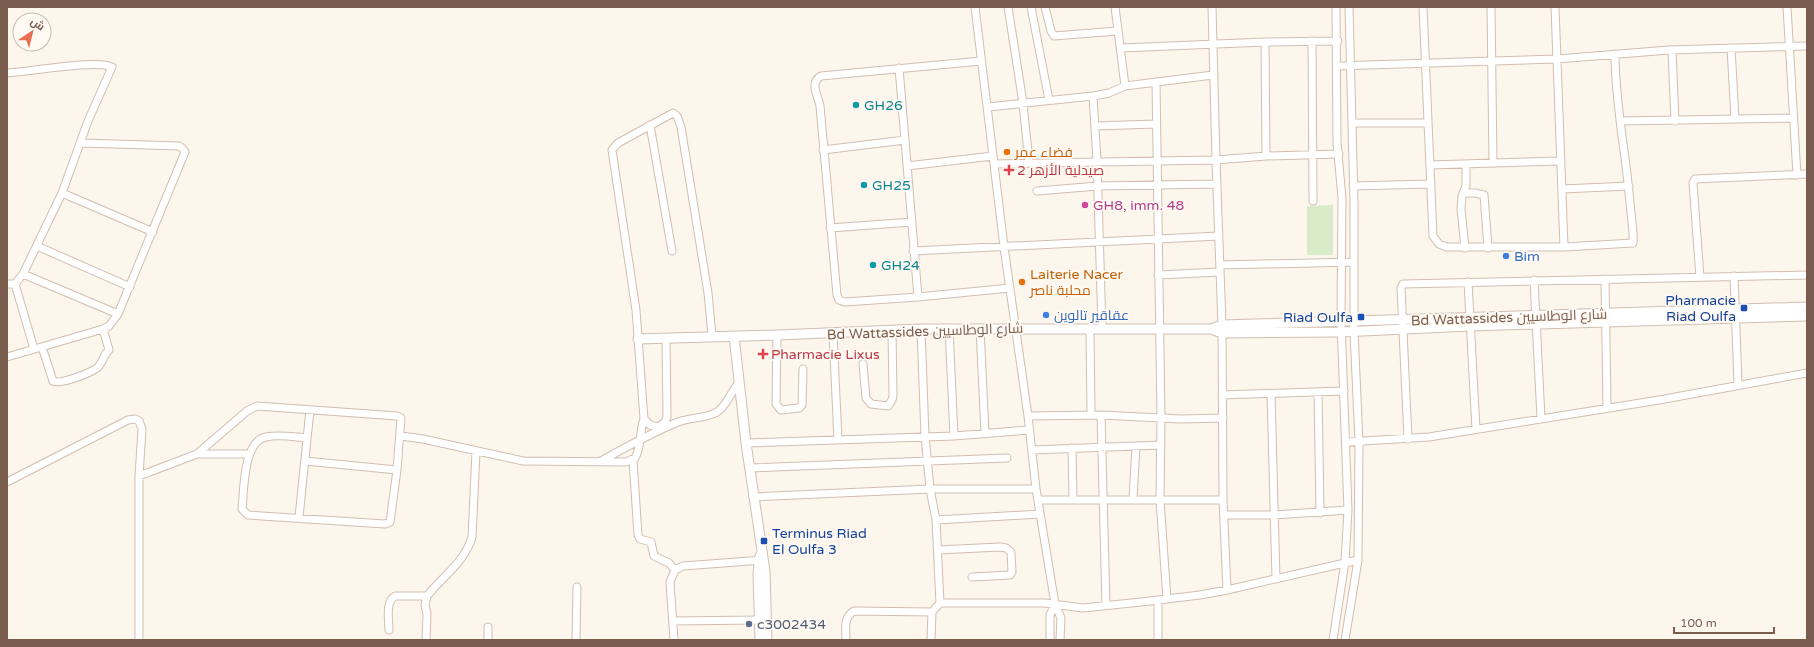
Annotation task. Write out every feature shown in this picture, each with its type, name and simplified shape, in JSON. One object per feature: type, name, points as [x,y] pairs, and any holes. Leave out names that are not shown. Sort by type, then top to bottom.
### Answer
[{"type":"street","points":[[975,7],[1004,246],[1030,430],[1036,489],[1055,604],[1061,618],[1060,640]]},
{"type":"street","points":[[1008,7],[1023,103],[1029,163]]},
{"type":"street","points":[[1032,7],[1049,100]]},
{"type":"street","points":[[1045,7],[1051,31],[1054,36],[1117,31]]},
{"type":"street","points":[[1115,7],[1125,86]]},
{"type":"street","points":[[1212,7],[1222,329],[1223,500],[1227,590]]},
{"type":"street","points":[[1333,640],[1345,562],[1348,510],[1347,442],[1341,327],[1342,198],[1337,142],[1338,41],[1336,7]]},
{"type":"street","points":[[1345,640],[1358,560],[1358,442],[1354,331],[1353,186],[1349,7]]},
{"type":"street","points":[[1423,7],[1433,236],[1442,246],[1465,248],[1564,247],[1633,243],[1629,186],[1621,121],[1616,97],[1615,54]]},
{"type":"street","points":[[1492,7],[1493,163]]},
{"type":"street","points":[[1555,7],[1564,247]]},
{"type":"street","points":[[1787,7],[1797,175]]},
{"type":"street","points":[[1312,41],[1313,201]]},
{"type":"street","points":[[1121,48],[1265,42],[1338,41]]},
{"type":"street","points":[[1265,42],[1266,156]]},
{"type":"street","points":[[1338,66],[1350,64],[1425,64],[1556,59],[1672,50],[1807,46]]},
{"type":"street","points":[[1731,48],[1735,119]]},
{"type":"street","points":[[1672,50],[1675,121]]},
{"type":"street","points":[[981,61],[821,76],[818,79],[814,86],[820,106],[836,295],[839,300],[845,302],[1010,288]]},
{"type":"street","points":[[7,73],[89,65],[107,64],[112,67],[88,122],[82,143],[62,193],[23,274],[15,284]]},
{"type":"street","points":[[899,68],[918,297]]},
{"type":"street","points":[[988,107],[1093,96],[1125,86],[1213,75]]},
{"type":"street","points":[[1156,82],[1157,239],[1161,416],[1160,500],[1167,599]]},
{"type":"street","points":[[1093,96],[1098,186],[1102,328]]},
{"type":"street","points":[[675,570],[669,563],[654,556],[651,542],[640,539],[638,535],[633,460],[638,451],[640,431],[644,419],[636,310],[612,154],[613,147],[618,143],[670,114],[675,114],[679,120],[708,293],[712,336]]},
{"type":"street","points":[[1621,121],[1793,118]]},
{"type":"street","points":[[1352,123],[1428,123]]},
{"type":"street","points":[[1095,126],[1156,124]]},
{"type":"street","points":[[650,125],[672,251]]},
{"type":"street","points":[[823,150],[905,140]]},
{"type":"street","points":[[7,356],[42,347],[109,326],[118,314],[130,287],[185,152],[184,149],[179,146],[82,143]]},
{"type":"street","points":[[995,164],[1216,160],[1313,153],[1339,154]]},
{"type":"street","points":[[907,166],[993,156]]},
{"type":"street","points":[[1430,165],[1560,161]]},
{"type":"street","points":[[1465,248],[1461,209],[1463,193],[1466,186],[1466,164]]},
{"type":"street","points":[[1700,277],[1693,183],[1695,178],[1807,174]]},
{"type":"street","points":[[1037,192],[1098,186],[1217,184]]},
{"type":"street","points":[[1353,186],[1431,184]]},
{"type":"street","points":[[1562,189],[1629,186]]},
{"type":"street","points":[[62,193],[153,232]]},
{"type":"street","points":[[1463,193],[1484,195],[1488,248]]},
{"type":"street","points":[[830,228],[912,222]]},
{"type":"street","points":[[914,251],[1218,236]]},
{"type":"street","points":[[37,246],[130,287]]},
{"type":"street","points":[[1220,265],[1354,262]]},
{"type":"street","points":[[1158,275],[1220,272]]},
{"type":"street","points":[[23,274],[118,314]]},
{"type":"street","points":[[1408,439],[1402,324],[1402,284],[1807,275]]},
{"type":"street","points":[[1734,276],[1738,384]]},
{"type":"street","points":[[1605,279],[1604,323],[1607,407]]},
{"type":"street","points":[[1534,280],[1541,418]]},
{"type":"street","points":[[1468,282],[1476,429]]},
{"type":"street","points":[[7,284],[15,284]]},
{"type":"street","points":[[15,284],[34,349]]},
{"type":"street","name":"Bd Wattassides شارع الوطاسيين","points":[[1341,327],[1354,321],[1402,324],[1470,322],[1536,324],[1604,323],[1736,315],[1807,307]]},
{"type":"street","name":"Bd Wattassides شارع الوطاسيين","points":[[1470,322],[1535,315],[1604,314],[1807,316]]},
{"type":"street","name":"Bd Wattassides شارع الوطاسيين","points":[[638,339],[949,328],[1222,329],[1341,327],[1354,331],[1402,324]]},
{"type":"street","points":[[949,328],[954,436]]},
{"type":"street","points":[[980,328],[985,433]]},
{"type":"street","points":[[1090,328],[1091,415]]},
{"type":"street","points":[[42,347],[53,381],[60,383],[96,368],[102,362],[105,354],[109,350],[103,329]]},
{"type":"street","points":[[921,329],[925,436],[930,489],[936,520],[940,603],[932,612],[931,640]]},
{"type":"street","points":[[863,364],[867,400],[871,404],[888,406],[893,396],[892,330]]},
{"type":"street","points":[[833,333],[838,440]]},
{"type":"street","points":[[777,335],[776,404],[781,410],[799,408],[802,405],[803,370]]},
{"type":"street","points":[[734,336],[746,443],[761,549],[760,640]]},
{"type":"street","points":[[644,419],[650,425],[655,427],[660,426],[667,417],[666,338]]},
{"type":"street","points":[[1347,442],[1408,439],[1476,429],[1607,407],[1659,400],[1738,384],[1807,373]]},
{"type":"street","points":[[599,462],[640,439],[679,422],[716,412],[724,405],[734,388],[739,383]]},
{"type":"street","points":[[1222,395],[1344,391]]},
{"type":"street","points":[[1318,392],[1320,512]]},
{"type":"street","points":[[1271,394],[1276,579]]},
{"type":"street","points":[[139,476],[197,454],[252,407],[264,406],[397,416],[401,418],[401,436],[392,519],[388,524],[299,517],[248,515],[243,512],[242,509],[248,454],[258,442],[264,437],[307,438]]},
{"type":"street","points":[[299,517],[310,410]]},
{"type":"street","points":[[1028,416],[1101,415],[1161,416],[1181,419],[1223,418]]},
{"type":"street","points":[[1101,415],[1106,605]]},
{"type":"street","points":[[7,482],[128,420],[133,419],[139,421],[142,429],[139,476],[139,640]]},
{"type":"street","points":[[746,443],[954,436],[1030,430]]},
{"type":"street","points":[[401,436],[423,439],[476,452],[524,461],[626,462],[633,460]]},
{"type":"street","points":[[1032,450],[1102,446],[1161,445]]},
{"type":"street","points":[[1133,499],[1136,446]]},
{"type":"street","points":[[1072,448],[1073,500]]},
{"type":"street","points":[[426,640],[427,614],[425,605],[427,596],[463,556],[470,545],[472,537],[476,452]]},
{"type":"street","points":[[197,454],[248,454]]},
{"type":"street","points":[[750,468],[1007,458]]},
{"type":"street","points":[[305,461],[397,470]]},
{"type":"street","points":[[754,497],[930,489],[1036,489]]},
{"type":"street","points":[[1038,500],[1223,500]]},
{"type":"street","points":[[1224,515],[1274,515],[1348,510]]},
{"type":"street","points":[[936,520],[1040,514]]},
{"type":"street","points":[[938,550],[1000,547],[1006,548],[1011,552],[1012,572],[1010,575],[972,577]]},
{"type":"street","points":[[674,640],[670,582],[675,570],[683,566],[761,560]]},
{"type":"street","points":[[761,560],[767,594],[767,640]]},
{"type":"street","points":[[940,603],[1045,603],[1083,608],[1167,599],[1227,590],[1358,560]]},
{"type":"street","points":[[576,640],[577,588]]},
{"type":"street","points":[[389,630],[389,605],[392,598],[395,596],[427,596]]},
{"type":"street","points":[[1158,600],[1158,640]]},
{"type":"street","points":[[1050,640],[1050,615],[1055,604]]},
{"type":"street","points":[[846,640],[846,621],[848,616],[854,611],[932,612]]},
{"type":"street","points":[[673,621],[760,620]]},
{"type":"street","points":[[488,626],[488,640]]},
{"type":"green space","points":[[1333,205],[1333,255],[1307,255],[1307,206]]},
{"type":"place","name":"GH26","points":[[856,105]]},
{"type":"place","name":"فضاء عمر","points":[[1007,152]]},
{"type":"place","name":"صيدلية الأزهر 2","points":[[1009,170]]},
{"type":"place","name":"GH25","points":[[864,185]]},
{"type":"place","name":"GH8, imm. 48","points":[[1085,205]]},
{"type":"place","name":"Bim","points":[[1506,256]]},
{"type":"place","name":"GH24","points":[[873,265]]},
{"type":"place","name":"Laiterie Nacer محلبة ناصر","points":[[1022,282]]},
{"type":"place","name":"Pharmacie Riad Oulfa","points":[[1744,308]]},
{"type":"place","name":"عقاقير تالوين","points":[[1046,315]]},
{"type":"place","name":"Riad Oulfa","points":[[1361,317]]},
{"type":"place","name":"Pharmacie Lixus","points":[[763,354]]},
{"type":"place","name":"Terminus Riad El Oulfa 3","points":[[764,541]]},
{"type":"place","name":"c3002434","points":[[749,624]]}]
